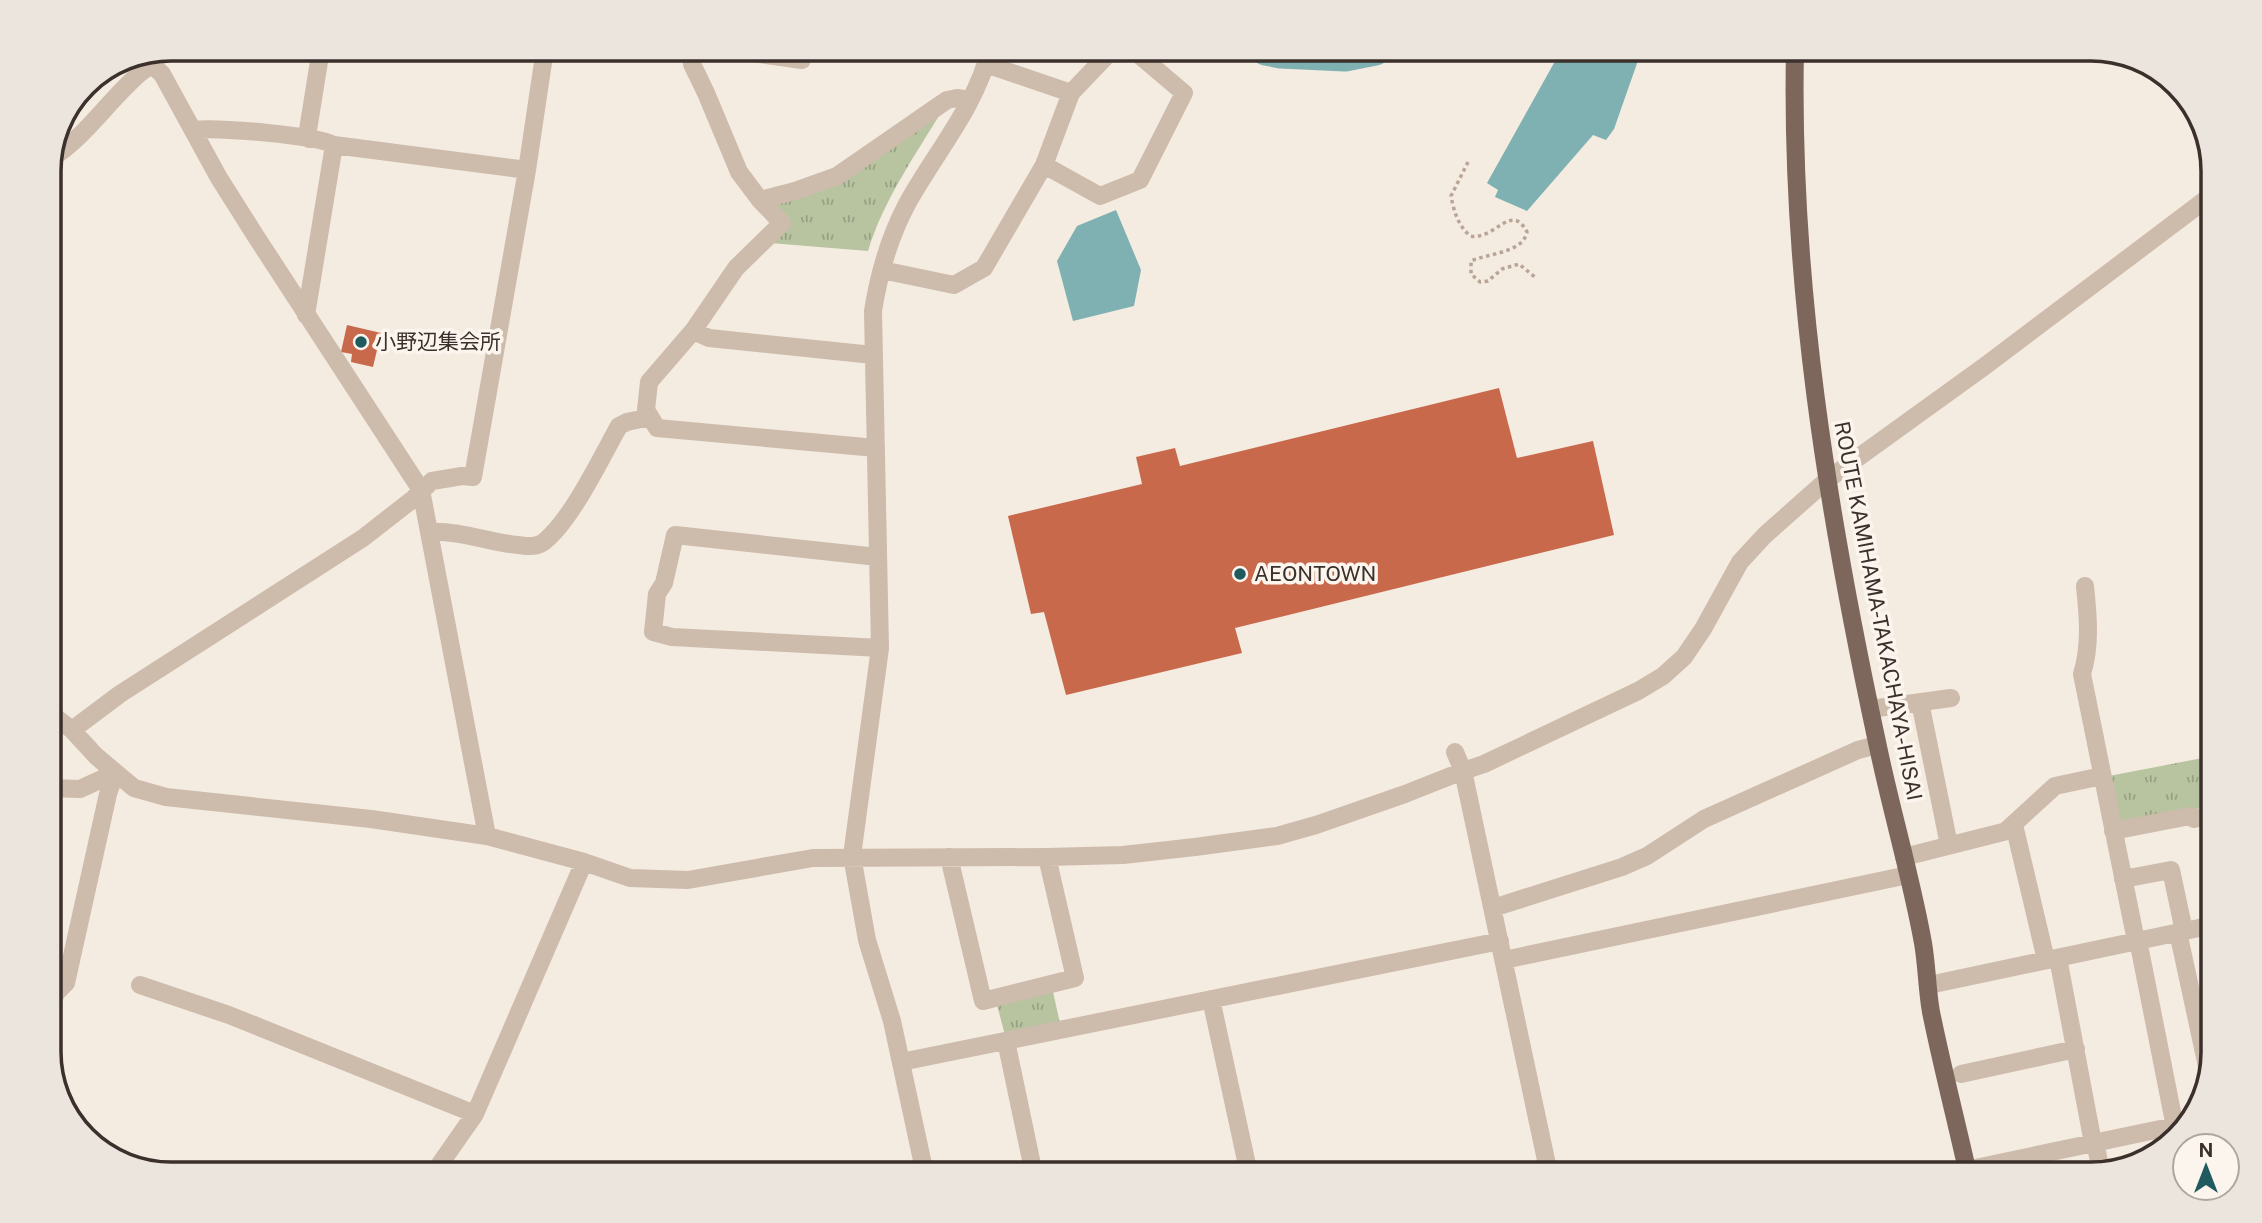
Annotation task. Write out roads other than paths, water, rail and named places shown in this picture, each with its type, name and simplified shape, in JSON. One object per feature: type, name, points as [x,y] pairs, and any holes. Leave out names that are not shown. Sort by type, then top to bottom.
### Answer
[{"type":"main road","name":"ROUTE KAMIHAMA-TAKACHAYA-HISAI","points":[[1795,61],[1798,221],[1803,295],[1827,480],[1877,745],[1923,944],[1930,1008],[1966,1162]]},
{"type":"street","points":[[309,139],[308,130],[319,61]]},
{"type":"street","points":[[72,730],[120,694],[363,538],[432,481],[473,477],[527,170],[543,61]]},
{"type":"street","points":[[692,61],[739,172],[782,223],[736,268],[693,331],[649,382],[646,410],[657,428],[876,448]]},
{"type":"street","points":[[922,1162],[892,1021],[867,940],[852,856],[880,648],[873,311],[890,240],[904,211],[970,100],[986,61]]},
{"type":"street","points":[[997,61],[1071,93]]},
{"type":"street","points":[[882,270],[954,285],[984,268],[1044,165],[1071,93],[1102,61]]},
{"type":"street","points":[[1044,165],[1100,196],[1140,180],[1184,93],[1146,61]]},
{"type":"street","points":[[158,62],[219,178],[421,490],[487,836]]},
{"type":"street","points":[[64,149],[81,136],[150,63]]},
{"type":"street","points":[[760,200],[837,176],[947,100],[970,100]]},
{"type":"street","points":[[193,130],[210,127],[527,170]]},
{"type":"street","points":[[306,315],[334,145]]},
{"type":"street","points":[[61,721],[134,788],[166,797],[370,819],[487,836],[584,862],[630,878],[688,880],[813,858],[852,856],[1123,855],[1277,836],[1316,825],[1484,764],[1638,691],[1663,676],[1684,657],[1751,548],[1827,480],[2201,203]]},
{"type":"street","points":[[693,331],[709,338],[873,355]]},
{"type":"street","points":[[429,531],[538,546],[547,540],[570,511],[620,426],[650,417]]},
{"type":"street","points":[[878,557],[675,535],[664,583],[657,594],[653,632],[672,637],[880,648]]},
{"type":"street","points":[[2085,586],[2088,634],[2086,662],[2082,674],[2123,879],[2176,1120]]},
{"type":"street","points":[[1870,709],[1951,698]]},
{"type":"street","points":[[1920,702],[1949,845]]},
{"type":"street","points":[[1493,908],[1622,867],[1647,856],[1708,817],[1858,750],[1877,745]]},
{"type":"street","points":[[1455,752],[1463,771],[1546,1162]]},
{"type":"street","points":[[61,788],[80,789],[115,773]]},
{"type":"street","points":[[61,987],[66,983],[115,773]]},
{"type":"street","points":[[2007,830],[2055,786],[2102,776]]},
{"type":"street","points":[[2113,831],[2190,816],[2194,819],[2201,818]]},
{"type":"street","points":[[1904,857],[2015,829],[2076,1049],[2099,1161]]},
{"type":"street","points":[[949,857],[983,1001],[1075,978],[1047,857]]},
{"type":"street","points":[[441,1162],[475,1114],[584,862]]},
{"type":"street","points":[[2123,879],[2171,870],[2201,1035]]},
{"type":"street","points":[[1504,960],[1908,876]]},
{"type":"street","points":[[1929,985],[2201,927]]},
{"type":"street","points":[[901,1062],[1500,941]]},
{"type":"street","points":[[140,985],[229,1015],[475,1114]]},
{"type":"street","points":[[1211,999],[1246,1162]]},
{"type":"street","points":[[1006,1041],[1031,1162]]},
{"type":"street","points":[[1961,1074],[2076,1049]]},
{"type":"street","points":[[2011,1162],[2168,1129]]},
{"type":"water","points":[[1638,61],[1614,129],[1606,140],[1593,135],[1527,211],[1495,197],[1498,190],[1487,183],[1554,63]]},
{"type":"water","points":[[1116,210],[1141,270],[1134,306],[1073,321],[1057,261],[1077,226]]},
{"type":"place","name":"小野辺集会所","points":[[361,342]]},
{"type":"place","name":"AEONTOWN","points":[[1240,574]]}]
